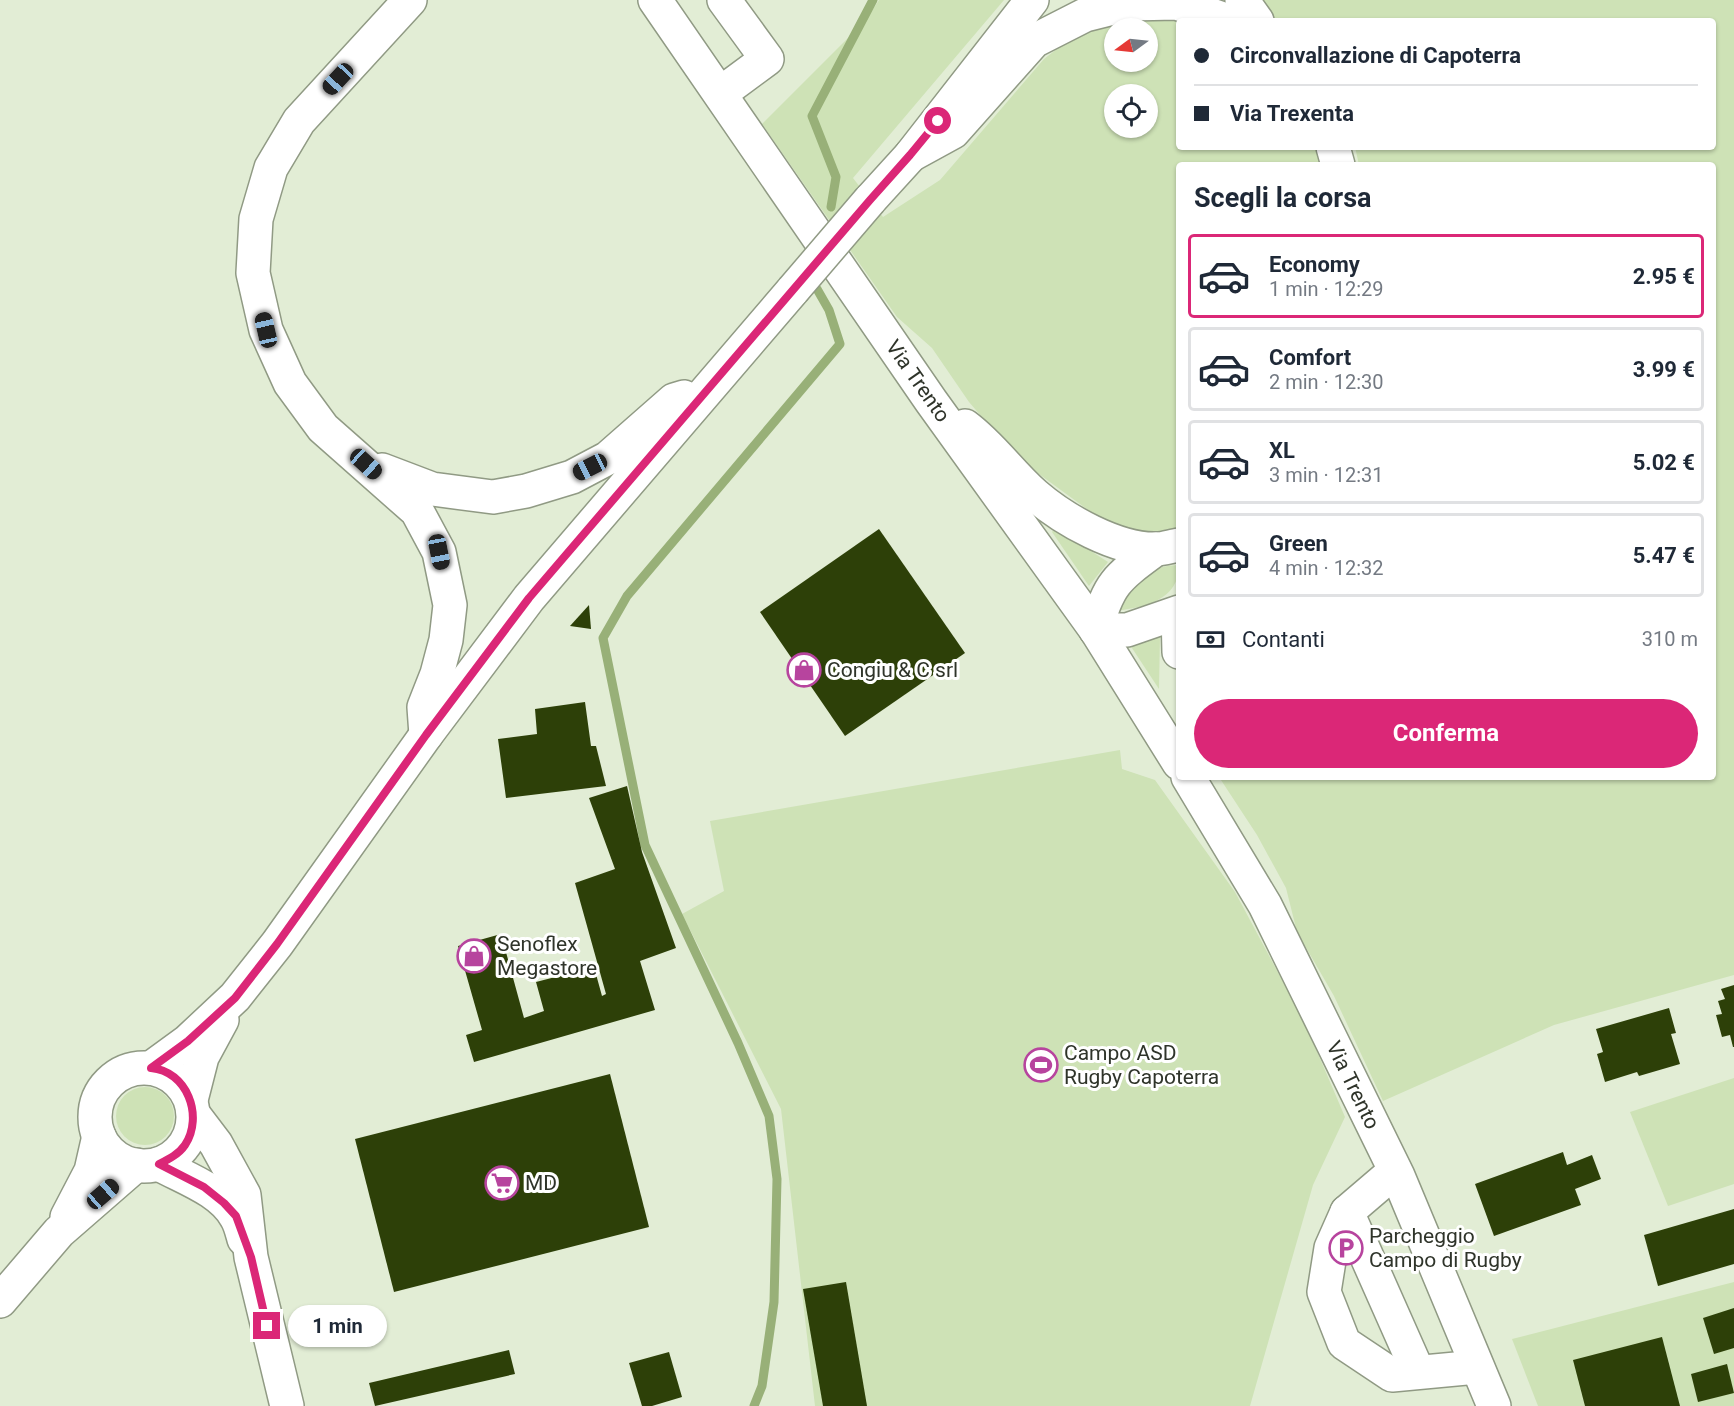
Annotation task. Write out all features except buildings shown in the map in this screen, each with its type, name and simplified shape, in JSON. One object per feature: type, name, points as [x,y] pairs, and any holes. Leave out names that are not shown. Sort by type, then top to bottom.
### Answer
[{"type":"street","points":[[410,0],[299,121],[271,168],[256,219],[253,273],[266,330],[290,383],[323,428],[417,511],[439,552],[450,605],[446,640],[437,674],[424,707],[426,735]]},
{"type":"street","points":[[630,0],[677,31]]},
{"type":"street","name":"Via Trento","points":[[655,0],[931,401],[1096,630],[1176,758]]},
{"type":"street","points":[[721,93],[767,60],[724,0]]},
{"type":"street","points":[[0,1301],[59,1232],[148,1164],[174,1157],[185,1145],[192,1131],[192,1107],[202,1057],[235,998],[277,944],[426,735],[529,598],[910,155],[1032,0]]},
{"type":"street","points":[[1242,0],[1255,18]]},
{"type":"street","points":[[910,155],[953,132],[1034,41],[1084,15],[1130,4],[1176,3],[1220,18]]},
{"type":"street","points":[[366,464],[432,489],[493,497],[526,491],[572,477],[608,458],[674,400],[704,393]]},
{"type":"street","points":[[931,401],[984,440],[1035,495],[1080,525],[1119,543],[1168,547]]},
{"type":"street","points":[[1168,547],[1122,574],[1103,602],[1096,630],[1127,630],[1176,614]]},
{"type":"street","name":"Via Trento","points":[[1190,780],[1265,905],[1395,1171],[1494,1406]]},
{"type":"street","points":[[1211,780],[1236,822],[1237,855]]},
{"type":"street","points":[[151,1068],[188,1041],[235,998]]},
{"type":"street","points":[[251,1257],[244,1195],[216,1144],[192,1107],[183,1086],[171,1075],[141,1067],[125,1071],[112,1079],[102,1091],[96,1107],[99,1136],[112,1154],[125,1162],[148,1164],[204,1187],[236,1216],[251,1257],[287,1406]]},
{"type":"street","points":[[59,1232],[91,1171],[99,1136]]},
{"type":"street","points":[[1395,1171],[1347,1212],[1331,1248],[1324,1292],[1344,1343],[1392,1376],[1477,1367]]},
{"type":"street","points":[[1347,1212],[1418,1372]]},
{"type":"green space","points":[[879,0],[1004,0],[853,178],[883,217],[940,180],[1044,59],[1080,31],[1104,23],[1104,72],[1158,72],[1158,18],[1119,18],[1128,15],[1173,15],[1176,18],[1176,150],[1317,150],[1320,162],[1176,162],[1176,532],[1156,535],[1117,531],[1017,458],[969,402],[932,348],[897,317],[762,124],[866,20]]},
{"type":"green space","points":[[1258,0],[1734,0],[1734,975],[1554,1025],[1383,1101],[1334,996],[1297,932],[1286,888],[1257,835],[1221,780],[1716,780],[1716,162],[1358,162],[1356,150],[1716,150],[1716,18],[1274,18]]},
{"type":"green space","points":[[1055,528],[1108,562],[1089,586],[1052,532]]},
{"type":"green space","points":[[1176,565],[1176,580],[1166,594],[1148,604],[1116,611],[1140,577],[1166,566]]},
{"type":"green space","points":[[1160,636],[1159,689],[1128,642]]},
{"type":"green space","name":"Campo ASD Rugby Capoterra","points":[[1120,750],[1122,769],[1155,780],[1235,892],[1304,1021],[1345,1117],[1313,1185],[1250,1406],[815,1406],[781,1109],[682,914],[724,891],[710,821]]},
{"type":"green space","points":[[1734,1078],[1734,1184],[1668,1206],[1630,1112]]},
{"type":"green space","points":[[145,1087],[156,1089],[169,1100],[174,1116],[172,1127],[161,1140],[145,1145],[134,1143],[121,1132],[116,1116],[118,1105],[129,1092]]},
{"type":"green space","points":[[1734,1282],[1734,1406],[1538,1406],[1512,1339]]},
{"type":"waterway","points":[[831,207],[836,177],[812,116],[873,0]]},
{"type":"waterway","points":[[754,1406],[762,1386],[774,1302],[777,1179],[769,1116],[738,1043],[645,845],[603,638],[627,596],[840,344],[829,310],[817,289]]},
{"type":"place","name":"Congiu & C srl","points":[[804,670]]},
{"type":"place","name":"Senoflex Megastore","points":[[474,956]]},
{"type":"place","name":"Campo ASD Rugby Capoterra","points":[[1041,1065]]},
{"type":"place","name":"MD","points":[[502,1183]]},
{"type":"place","name":"Parcheggio Campo di Rugby","points":[[1346,1248]]},
{"type":"route","points":[[267,1326],[251,1257],[236,1216],[204,1187],[159,1164],[174,1157],[185,1145],[192,1131],[194,1115],[191,1100],[183,1086],[171,1075],[151,1068],[188,1041],[235,998],[277,944],[426,735],[529,598],[938,121]]}]
